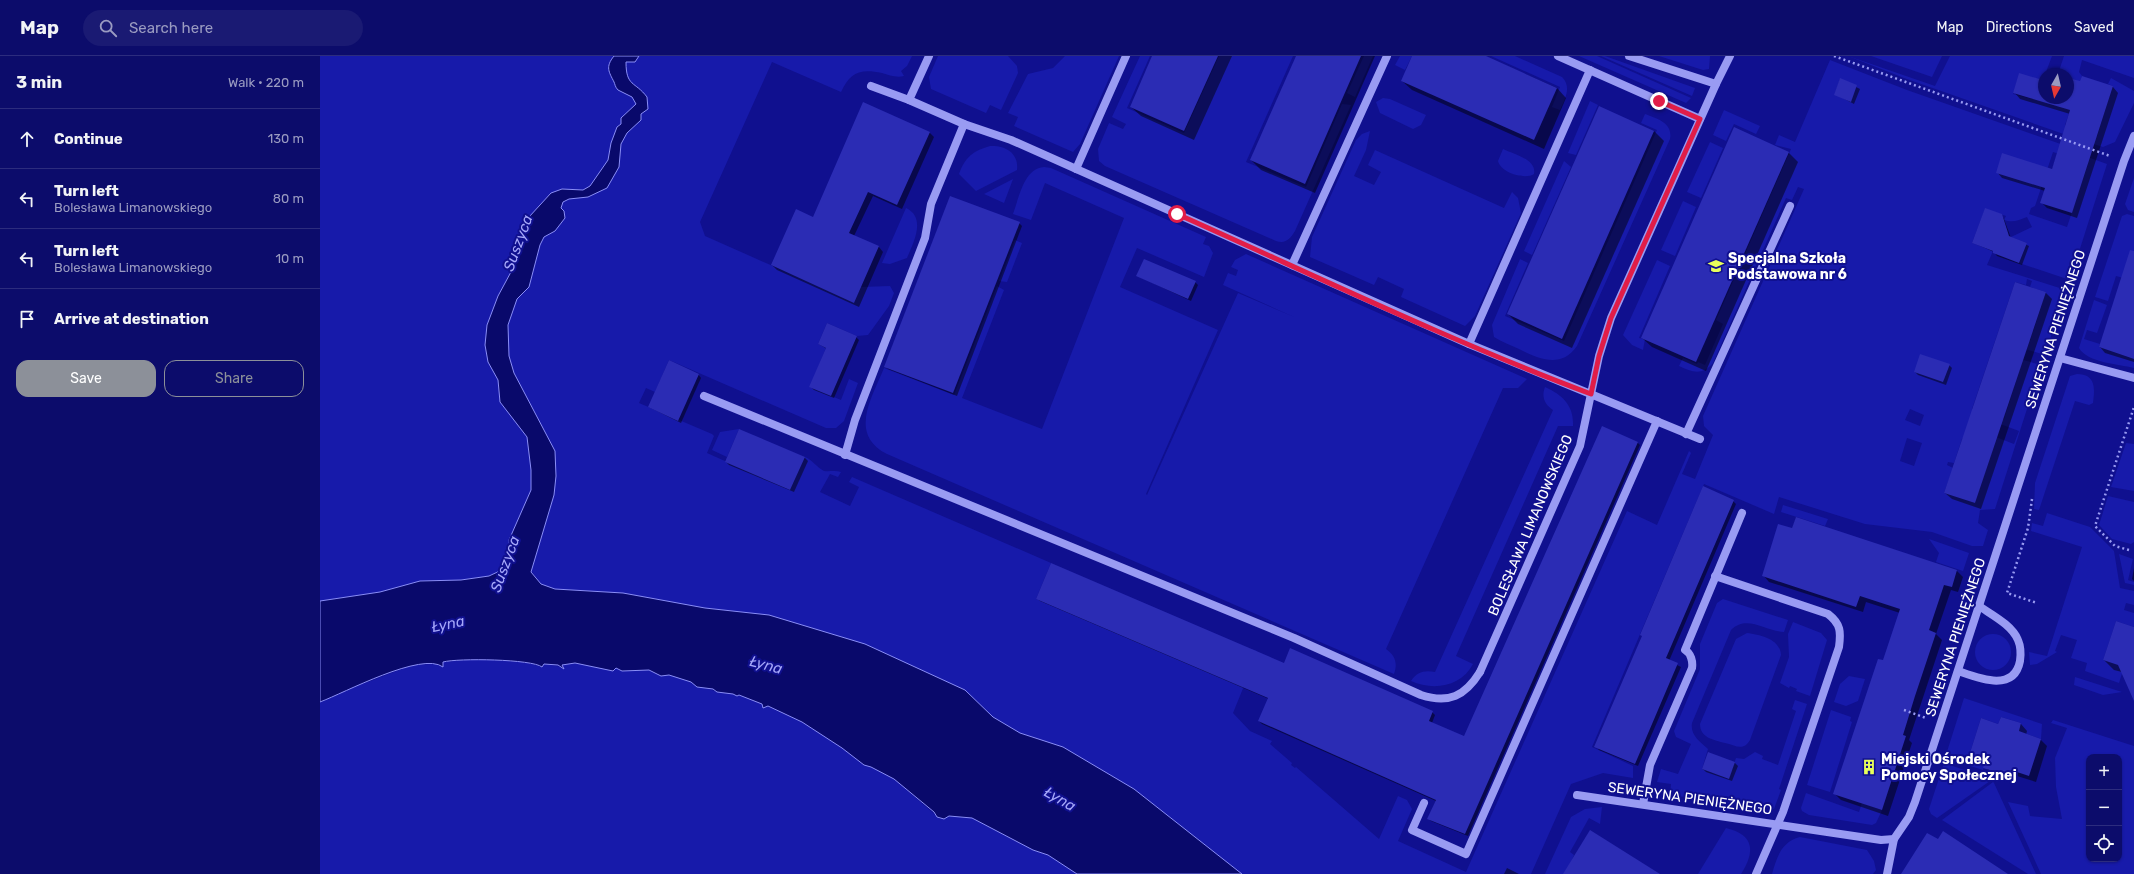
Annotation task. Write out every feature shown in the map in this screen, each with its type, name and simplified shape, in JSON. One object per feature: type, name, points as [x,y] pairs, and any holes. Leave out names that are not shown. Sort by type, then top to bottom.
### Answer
[{"type":"street","points":[[909,100],[929,56]]},
{"type":"street","points":[[1076,169],[1126,56]]},
{"type":"street","points":[[1292,265],[1387,56]]},
{"type":"street","points":[[1558,56],[1700,119]]},
{"type":"street","points":[[1629,56],[1716,84]]},
{"type":"street","name":"BOLESŁAWA LIMANOWSKIEGO","points":[[704,396],[1294,638],[1422,695],[1440,699],[1458,695],[1473,684],[1480,672],[1580,446],[1599,356],[1611,318],[1700,119],[1730,56]]},
{"type":"street","points":[[1469,344],[1590,70]]},
{"type":"street","points":[[871,86],[909,100],[964,124],[1011,140],[1540,375],[1591,394],[1700,439]]},
{"type":"street","points":[[845,455],[854,420],[925,238],[931,204],[964,124]]},
{"type":"street","name":"SEWERYNA PIENIĘŻNEGO","points":[[1576,795],[1881,840],[1894,839],[1909,818],[1915,802],[2124,161],[2134,136]]},
{"type":"street","points":[[1686,434],[1790,206]]},
{"type":"street","points":[[2060,358],[2134,378]]},
{"type":"street","points":[[1424,803],[1412,830],[1466,854],[1657,421]]},
{"type":"street","points":[[1643,804],[1650,765],[1692,668],[1691,657],[1689,652],[1685,650],[1742,513]]},
{"type":"street","points":[[1715,576],[1828,614],[1837,621],[1841,632],[1839,647],[1778,824],[1756,874]]},
{"type":"street","points":[[1958,671],[1995,681],[2007,679],[2015,673],[2019,665],[2021,655],[2018,639],[2002,623],[1979,606]]},
{"type":"street","points":[[1887,874],[1894,839]]},
{"type":"path","points":[[1834,56],[2112,157]]},
{"type":"path","points":[[2129,550],[2115,546],[2095,526],[2134,407]]},
{"type":"path","points":[[2032,496],[2030,522],[2007,593],[2037,603]]},
{"type":"path","points":[[1904,710],[1926,718]]},
{"type":"shaded area","points":[[320,56],[912,56],[907,66],[901,71],[904,76],[901,77],[867,71],[861,72],[852,76],[848,80],[841,92],[772,62],[700,222],[705,236],[854,302],[861,287],[890,286],[894,293],[889,306],[868,335],[857,336],[827,323],[818,344],[826,348],[810,387],[841,400],[849,379],[858,383],[844,421],[836,428],[826,428],[669,360],[655,392],[646,388],[639,403],[712,434],[714,436],[707,453],[790,490],[805,457],[824,471],[841,472],[838,477],[830,474],[820,492],[850,506],[859,487],[849,482],[852,477],[1051,563],[1036,599],[1236,684],[1251,649],[1257,651],[1233,713],[1250,731],[1272,741],[1270,744],[1292,763],[1291,765],[1295,768],[1296,767],[1379,839],[1398,796],[1407,800],[1412,809],[1398,841],[1466,872],[1627,511],[1657,525],[1689,451],[1691,453],[1682,474],[1695,479],[1713,435],[1704,426],[1703,416],[1804,189],[1798,187],[1792,200],[1786,198],[1713,363],[1705,370],[1697,372],[1679,366],[1683,358],[1697,364],[1698,362],[1705,365],[1723,324],[1716,320],[1791,149],[1775,145],[1779,135],[1795,142],[1830,60],[1907,90],[2072,148],[2072,158],[2053,152],[2035,206],[2031,208],[2029,214],[2067,227],[2088,164],[2079,154],[2107,164],[2070,280],[2019,263],[2027,243],[2011,237],[2032,227],[2027,217],[2016,221],[2007,221],[2004,220],[2006,216],[1985,209],[1972,243],[1993,251],[1987,265],[2066,290],[2045,355],[2012,345],[2014,337],[2030,341],[2046,292],[2030,287],[2032,281],[2027,279],[2026,285],[2015,282],[1972,409],[1983,412],[1962,439],[1954,463],[1948,462],[1947,465],[1953,468],[1944,493],[1975,503],[1993,449],[1980,431],[2014,444],[2019,431],[1987,419],[1988,414],[2004,419],[2020,369],[2009,356],[2041,365],[1995,509],[1980,510],[1978,523],[1988,530],[1983,546],[1972,546],[1932,532],[1865,524],[1779,497],[1774,514],[1704,484],[1592,747],[1633,766],[1633,778],[1603,773],[1571,784],[1531,874],[1242,874],[1134,789],[1063,747],[1020,733],[993,717],[965,690],[769,615],[705,608],[623,593],[555,589],[541,584],[530,569],[504,569],[489,576],[461,580],[420,581],[380,592],[320,601]],"holes":[[[1910,409],[1924,415],[1920,426],[1905,420]],[[1907,438],[1922,443],[1914,466],[1900,461]]]},
{"type":"shaded area","points":[[938,56],[1008,56],[1017,66],[1018,73],[1001,110],[990,105],[986,113],[931,89],[929,77]]},
{"type":"shaded area","points":[[1065,56],[1119,56],[1080,144],[1073,152],[1014,126],[1018,117],[1008,113],[1028,74],[1053,68]]},
{"type":"shaded area","points":[[1140,56],[1150,56],[1127,108],[1184,133],[1219,56],[1293,56],[1246,162],[1306,187],[1342,104],[1351,105],[1295,231],[1289,238],[1282,242],[1276,241],[1105,166],[1099,161],[1098,149],[1109,123],[1123,129],[1126,124],[1112,117]]},
{"type":"shaded area","points":[[1364,56],[1373,56],[1355,97],[1347,93]]},
{"type":"shaded area","points":[[1400,56],[1412,56],[1405,70],[1395,65]]},
{"type":"shaded area","points":[[1491,56],[1515,56],[1562,77],[1567,85],[1567,93],[1560,110],[1552,107],[1560,87]]},
{"type":"shaded area","points":[[1579,56],[1597,56],[1691,98],[1686,103]]},
{"type":"shaded area","points":[[1601,56],[1605,56],[1695,88],[1692,96]]},
{"type":"shaded area","points":[[1659,56],[1710,56],[1709,69],[1703,70]]},
{"type":"shaded area","points":[[1848,56],[1935,86],[1950,56],[2052,56],[2048,68],[2038,68],[2038,79],[2019,74],[2013,94],[2038,100],[2038,104],[2072,104],[2065,125],[2075,138],[1904,78]]},
{"type":"shaded area","points":[[1871,56],[1942,56],[1932,77]]},
{"type":"shaded area","points":[[2064,56],[2134,56],[2134,78],[2082,60],[2079,72],[2082,76],[2074,99],[2074,68],[2060,68]]},
{"type":"shaded area","points":[[2111,78],[2134,91],[2134,103],[2115,142],[2103,147],[2087,142],[2097,136],[2113,86],[2108,84]]},
{"type":"shaded area","points":[[1383,98],[1390,99],[1426,115],[1421,125],[1413,129],[1380,113],[1376,102]]},
{"type":"shaded area","points":[[1590,101],[1598,105],[1576,155],[1568,153]]},
{"type":"shaded area","points":[[1724,110],[1760,126],[1756,134],[1734,124],[1726,141],[1713,135]]},
{"type":"shaded area","points":[[1645,114],[1664,122],[1667,125],[1670,139],[1577,346],[1564,358],[1550,360],[1534,356],[1494,337],[1492,325],[1520,259],[1528,263],[1505,316],[1564,341],[1657,130],[1641,123]]},
{"type":"shaded area","points":[[1370,131],[1366,150],[1354,176],[1374,185],[1381,172],[1368,165],[1375,150],[1504,208],[1512,192],[1518,198],[1521,213],[1475,316],[1465,326],[1401,297],[1404,289],[1378,277],[1374,285],[1310,257],[1312,237],[1356,140],[1362,134]]},
{"type":"shaded area","points":[[1710,142],[1723,148],[1701,198],[1687,192]]},
{"type":"shaded area","points":[[990,146],[1001,147],[1010,151],[1016,159],[1017,170],[976,191],[959,174],[964,163],[970,156],[979,150]]},
{"type":"shaded area","points":[[1503,149],[1518,155],[1532,164],[1534,174],[1530,176],[1519,176],[1504,169],[1498,161]]},
{"type":"shaded area","points":[[1564,161],[1571,167],[1532,255],[1524,251]]},
{"type":"shaded area","points":[[1044,167],[1051,168],[1206,237],[1203,244],[1209,246],[1213,253],[1204,277],[1137,248],[1120,287],[1218,330],[1146,494],[1147,495],[1238,293],[1294,317],[1223,285],[1228,273],[1236,276],[1238,270],[1231,267],[1235,260],[1246,254],[1527,379],[1518,388],[1503,388],[1386,649],[1392,654],[1396,663],[1394,674],[887,454],[875,446],[868,436],[866,415],[869,403],[884,368],[954,395],[997,286],[1004,290],[962,398],[1042,429],[1124,218],[1045,183],[1031,220],[1013,214],[1020,192],[1027,178],[1037,169]]},
{"type":"shaded area","points":[[2134,178],[2134,212],[2128,210],[2125,204]]},
{"type":"shaded area","points":[[1013,179],[1004,203],[984,194]]},
{"type":"shaded area","points":[[1683,201],[1696,207],[1675,256],[1661,250]]},
{"type":"shaded area","points":[[906,208],[912,212],[916,218],[917,224],[915,238],[907,258],[890,264],[882,263]]},
{"type":"shaded area","points":[[2127,214],[2134,216],[2134,281],[2116,276],[2108,301],[2095,297],[2122,216]]},
{"type":"shaded area","points":[[1015,240],[1022,243],[1007,282],[999,281]]},
{"type":"shaded area","points":[[1657,260],[1670,266],[1639,338],[1645,339],[1643,350],[1632,345],[1623,335]]},
{"type":"shaded area","points":[[2094,300],[2107,305],[2097,333],[2087,330],[2084,339],[2100,344],[2099,347],[2134,359],[2134,368],[2096,360],[2083,353],[2079,348]]},
{"type":"shaded area","points":[[2077,374],[2091,379],[2094,388],[2093,403],[2089,405],[2075,401],[2039,510],[2034,509],[2035,483],[2070,376]]},
{"type":"shaded area","points":[[1545,387],[1557,394],[1566,402],[1572,413],[1573,426],[1558,426],[1456,656],[1473,664],[1468,672],[1461,678],[1446,685],[1428,686],[1411,681],[1421,672],[1435,672],[1553,410],[1544,400],[1543,394]]},
{"type":"shaded area","points":[[739,429],[727,457],[712,450],[720,432]]},
{"type":"shaded area","points":[[2126,443],[2134,444],[2134,491],[2111,487]]},
{"type":"shaded area","points":[[2108,496],[2134,502],[2134,542],[2131,544],[2112,539],[2099,525]]},
{"type":"shaded area","points":[[1783,505],[1828,519],[1825,526],[1781,512]]},
{"type":"shaded area","points":[[2047,513],[2090,527],[2114,551],[2120,588],[2134,591],[2134,605],[2126,603],[2124,610],[2134,613],[2134,627],[2116,621],[2103,660],[2124,667],[2119,683],[2085,671],[2087,663],[2071,658],[2077,640],[2061,635],[2055,651],[2057,652],[2037,664],[2030,665],[2029,652],[2047,656],[2082,547],[2031,531],[2032,523],[2043,526]]},
{"type":"shaded area","points":[[1929,539],[1969,553],[1963,571],[1936,562],[1939,553]]},
{"type":"shaded area","points":[[2119,554],[2133,559],[2128,580],[2134,582],[2134,585],[2125,583]]},
{"type":"shaded area","points":[[1723,599],[1788,620],[1784,632],[1750,623],[1737,625],[1731,630],[1692,723],[1694,735],[1708,749],[1702,769],[1729,779],[1736,758],[1744,759],[1755,752],[1763,756],[1762,759],[1778,765],[1796,711],[1792,709],[1795,700],[1807,704],[1779,789],[1781,790],[1774,809],[1670,795],[1671,784],[1657,782],[1661,769],[1678,774],[1691,744],[1676,737],[1674,731],[1700,669],[1700,644],[1717,603]]},
{"type":"shaded area","points":[[1793,622],[1821,633],[1827,640],[1810,696],[1796,691],[1797,689],[1790,686],[1789,688],[1780,683],[1789,657],[1788,634]]},
{"type":"shaded area","points":[[1747,633],[1769,639],[1777,645],[1781,655],[1750,740],[1745,746],[1739,747],[1708,738],[1702,732],[1700,724],[1736,639]]},
{"type":"shaded area","points":[[1993,634],[2006,639],[2011,652],[2006,665],[1993,670],[1980,665],[1975,652],[1980,639]]},
{"type":"shaded area","points":[[477,659],[524,662],[542,667],[544,664],[562,667],[562,665],[575,663],[613,670],[616,668],[622,671],[649,670],[661,676],[669,675],[717,692],[733,694],[753,700],[802,722],[842,748],[864,765],[894,779],[940,819],[949,816],[972,818],[1033,850],[1048,855],[1077,874],[320,874],[320,702],[349,687],[368,682],[412,665],[439,664],[442,667],[443,662]]},
{"type":"shaded area","points":[[1849,676],[1865,679],[1858,701],[1846,706],[1834,702],[1840,684]]},
{"type":"shaded area","points":[[2075,677],[2122,692],[2103,695],[2074,685]]},
{"type":"shaded area","points":[[1964,698],[2042,724],[2041,739],[2019,731],[2021,723],[2001,717],[1998,724],[1981,718],[1969,756],[1985,762],[1983,770],[1945,758]]},
{"type":"shaded area","points":[[1831,710],[1851,717],[1850,721],[1852,722],[1830,792],[1807,785]]},
{"type":"shaded area","points":[[2053,720],[2134,746],[2134,874],[2041,874],[2008,802],[2028,806],[2030,816],[2062,819],[2056,787],[2055,758],[2067,728],[2051,723]]},
{"type":"shaded area","points":[[1944,763],[1988,778],[1990,781],[1937,818],[1931,814],[1929,809]]},
{"type":"shaded area","points":[[1993,782],[2036,874],[2028,874],[1942,820]]},
{"type":"shaded area","points":[[1806,793],[1859,812],[1862,803],[1882,810],[1876,823],[1872,825],[1809,815],[1802,811],[1801,808]]},
{"type":"shaded area","points":[[1602,807],[1600,824],[1589,818],[1570,852],[1574,855],[1566,874],[1545,874],[1571,817],[1585,809]]},
{"type":"shaded area","points":[[1726,828],[1743,835],[1750,845],[1749,859],[1746,866],[1741,874],[1698,874]]},
{"type":"shaded area","points":[[1800,837],[1867,850],[1874,861],[1876,870],[1873,874],[1772,874],[1778,856],[1784,846],[1788,842]]},
{"type":"water","name":"Łyna","points":[[614,56],[639,56],[635,62],[626,62],[626,70],[629,80],[647,97],[648,109],[641,114],[641,120],[627,133],[621,144],[619,167],[607,188],[588,197],[569,199],[563,202],[561,208],[564,211],[565,218],[555,231],[544,237],[540,245],[529,287],[517,299],[508,325],[509,356],[514,373],[555,451],[556,476],[554,495],[531,572],[541,584],[555,589],[623,593],[705,608],[769,615],[865,644],[965,690],[993,717],[1020,733],[1063,747],[1134,789],[1242,874],[1077,874],[1048,855],[1033,850],[972,818],[949,816],[944,819],[937,817],[934,812],[894,779],[864,765],[842,748],[802,722],[768,706],[763,708],[762,704],[739,695],[737,696],[717,692],[713,689],[697,687],[691,682],[669,675],[661,676],[649,670],[622,671],[616,668],[613,671],[575,663],[562,665],[564,669],[558,665],[544,664],[542,667],[524,662],[478,660],[443,662],[443,667],[433,664],[418,664],[383,675],[320,702],[320,601],[380,592],[420,581],[461,580],[489,576],[504,569],[510,550],[509,540],[531,490],[531,470],[527,437],[500,402],[498,380],[488,362],[485,345],[487,325],[498,296],[518,259],[522,241],[522,228],[529,217],[551,193],[562,189],[583,190],[590,186],[608,160],[611,143],[617,127],[621,124],[621,118],[636,104],[632,97],[618,90],[616,87],[609,69],[611,60]]},
{"type":"building","points":[[1152,56],[1218,56],[1184,131],[1130,107]]},
{"type":"building","points":[[1296,56],[1361,56],[1305,184],[1250,160]]},
{"type":"building","points":[[1412,56],[1486,56],[1557,88],[1534,140],[1401,81]]},
{"type":"building","points":[[2019,73],[2038,79],[2038,100],[2013,93]]},
{"type":"building","points":[[2082,76],[2113,86],[2072,213],[2040,203],[2045,188],[1996,173],[2002,153],[2052,169],[2070,110],[2050,104],[2074,104],[2074,80],[2080,81]]},
{"type":"building","points":[[1840,78],[1857,85],[1851,102],[1834,95]]},
{"type":"building","points":[[863,102],[930,132],[897,205],[868,192],[849,233],[879,246],[854,303],[771,265],[796,209],[813,217]]},
{"type":"building","points":[[1599,106],[1654,131],[1562,339],[1507,314]]},
{"type":"building","points":[[1734,127],[1789,152],[1696,362],[1641,338]]},
{"type":"building","points":[[950,196],[1020,222],[953,393],[884,367]]},
{"type":"building","points":[[1985,208],[2002,214],[2009,236],[2027,243],[2019,263],[1972,243]]},
{"type":"building","points":[[2130,250],[2134,251],[2134,359],[2099,347]]},
{"type":"building","points":[[1144,259],[1196,281],[1188,299],[1136,276]]},
{"type":"building","points":[[2015,282],[2046,292],[1975,503],[1944,493]]},
{"type":"building","points":[[827,323],[857,336],[831,396],[809,387],[826,348],[818,344]]},
{"type":"building","points":[[1920,354],[1950,364],[1943,382],[1914,372]]},
{"type":"building","points":[[669,360],[699,374],[678,421],[648,407]]},
{"type":"building","points":[[1602,426],[1638,442],[1465,834],[1427,819],[1436,800],[1258,721],[1268,698],[1036,599],[1051,563],[1284,663],[1290,648],[1433,711],[1429,721],[1464,736]]},
{"type":"building","points":[[739,429],[805,457],[790,490],[725,462]]},
{"type":"building","points":[[1703,486],[1734,500],[1666,658],[1678,663],[1635,764],[1594,747],[1642,636],[1640,635]]},
{"type":"building","points":[[1796,517],[1957,570],[1952,587],[1944,585],[1929,630],[1936,633],[1903,735],[1906,736],[1882,810],[1833,794],[1878,659],[1883,660],[1900,609],[1860,596],[1856,607],[1762,576],[1778,524],[1792,528]]},
{"type":"building","points":[[2116,621],[2134,627],[2134,701],[2118,665],[2103,660]]},
{"type":"building","points":[[2001,717],[2021,723],[2019,731],[2041,739],[2029,776],[2011,770],[2009,776],[1983,768],[1985,762],[1969,756],[1981,718],[1998,724]]},
{"type":"building","points":[[1708,752],[1735,762],[1729,779],[1702,769]]},
{"type":"building","points":[[1590,830],[1660,874],[1563,874]]},
{"type":"building","points":[[1943,831],[2008,874],[1901,874],[1927,833],[1938,839]]},
{"type":"place","name":"Specjalna Szkoła Podstawowa nr 6","points":[[1716,266]]},
{"type":"place","name":"Miejski Ośrodek Pomocy Społecznej","points":[[1869,767]]},
{"type":"route","points":[[1177,214],[1540,375],[1591,394],[1599,356],[1611,318],[1700,119],[1659,101]]},
{"type":"water label","name":"Suszyca","points":[[518,243]]},
{"type":"water label","name":"Suszyca","points":[[505,564]]}]
